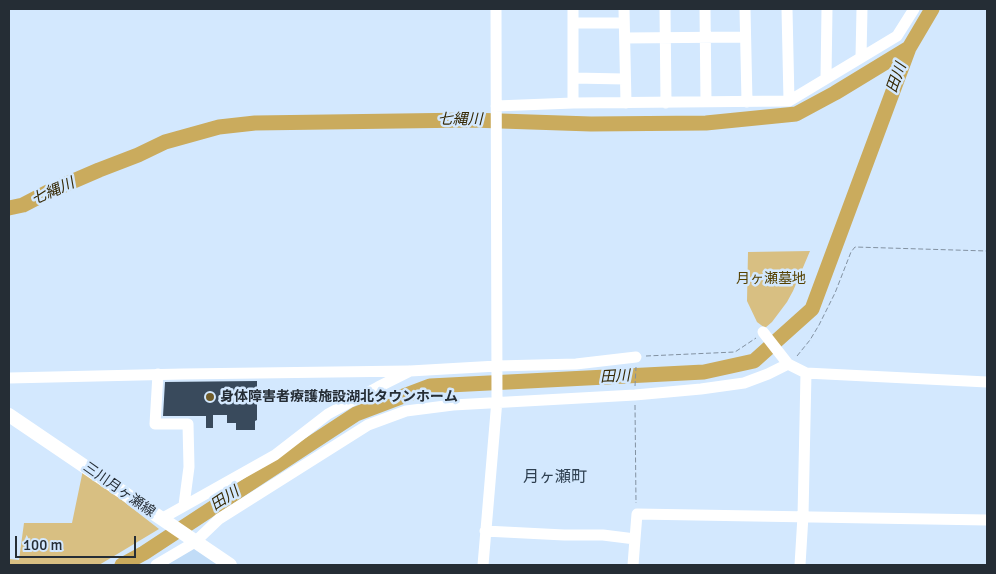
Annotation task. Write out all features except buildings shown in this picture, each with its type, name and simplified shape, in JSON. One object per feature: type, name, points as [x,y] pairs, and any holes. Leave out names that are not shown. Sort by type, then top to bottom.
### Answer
[{"type":"main road","name":"三川月ヶ瀬線","points":[[9,415],[230,565]]},
{"type":"street","points":[[483,565],[497,367],[496,9]]},
{"type":"street","points":[[573,9],[573,103]]},
{"type":"street","points":[[624,9],[626,103]]},
{"type":"street","points":[[666,9],[666,103]]},
{"type":"street","points":[[705,9],[706,102]]},
{"type":"street","points":[[745,9],[747,102]]},
{"type":"street","points":[[787,9],[789,101]]},
{"type":"street","points":[[826,78],[827,9]]},
{"type":"street","points":[[861,57],[862,9]]},
{"type":"street","points":[[496,107],[573,103],[789,101],[897,36],[914,9]]},
{"type":"street","points":[[574,22],[624,23]]},
{"type":"street","points":[[625,38],[665,36],[745,37]]},
{"type":"street","points":[[574,78],[624,79]]},
{"type":"street","points":[[763,333],[787,363],[806,373],[987,382]]},
{"type":"street","points":[[9,378],[410,371],[636,362]]},
{"type":"street","points":[[156,565],[219,519],[368,425],[406,411],[496,401],[635,393],[744,383],[768,374],[787,363]]},
{"type":"street","points":[[163,521],[184,505],[275,455],[328,414],[410,371]]},
{"type":"street","points":[[800,565],[806,373]]},
{"type":"street","points":[[158,374],[155,424],[188,424],[189,467],[184,505]]},
{"type":"street","points":[[633,565],[637,514],[987,520]]},
{"type":"street","points":[[485,531],[603,535],[635,539]]},
{"type":"path","points":[[787,363],[805,347],[819,325],[835,293],[851,252],[855,247],[987,251]]},
{"type":"path","points":[[637,514],[636,362],[735,352],[763,333]]},
{"type":"shaded area","points":[[194,545],[225,565],[163,565]]},
{"type":"green space","name":"月ヶ瀬墓地","points":[[810,251],[787,302],[765,328],[757,322],[747,301],[748,252]]},
{"type":"green space","points":[[83,470],[159,529],[99,565],[9,565],[9,559],[19,560],[24,523],[72,523]]},
{"type":"waterway","name":"田川","points":[[122,565],[144,553],[356,414],[430,386],[704,372],[754,361],[812,309],[909,48],[932,9]]},
{"type":"waterway","name":"七縄川","points":[[9,208],[23,205],[48,192],[165,142],[219,127],[255,123],[471,120],[591,124],[706,123],[796,114],[835,93],[909,48]]},
{"type":"place","name":"身体障害者療護施設湖北タウンホーム","points":[[210,397]]},
{"type":"district","name":"月ヶ瀬町","points":[[555,478]]}]
